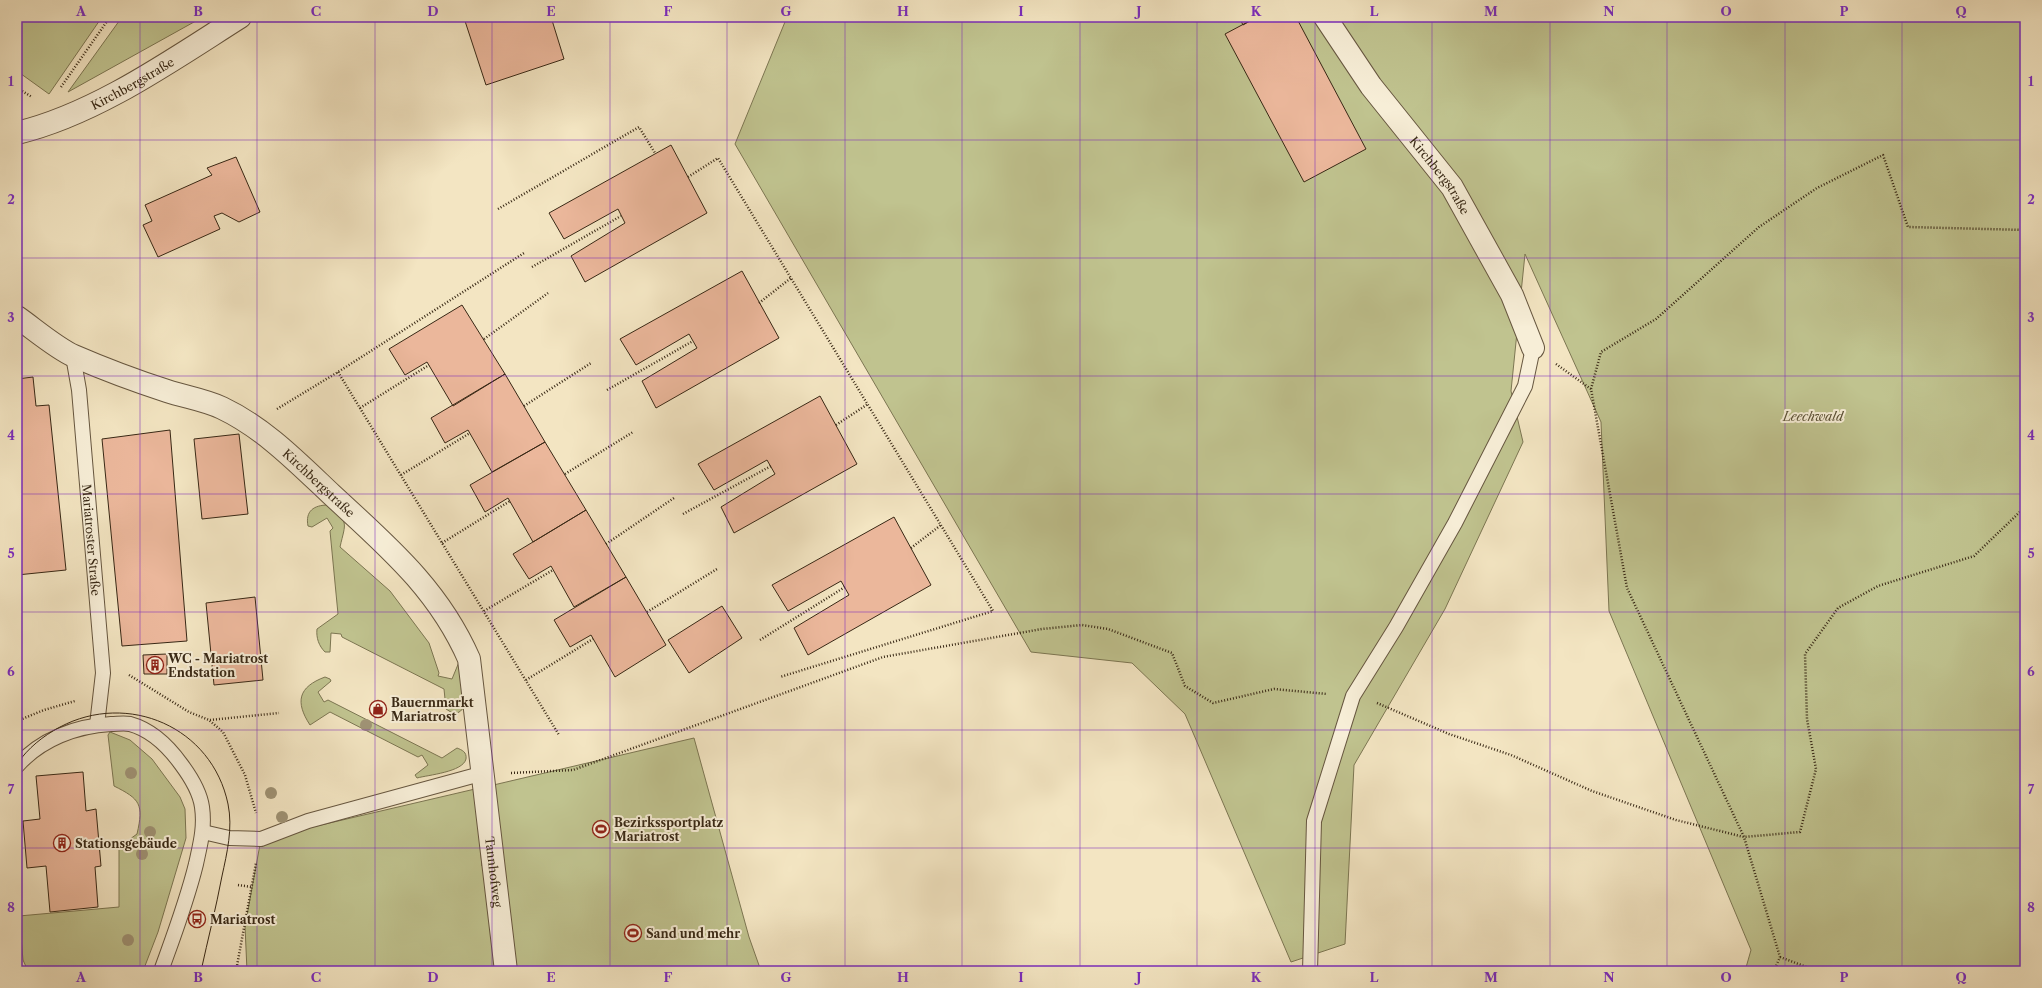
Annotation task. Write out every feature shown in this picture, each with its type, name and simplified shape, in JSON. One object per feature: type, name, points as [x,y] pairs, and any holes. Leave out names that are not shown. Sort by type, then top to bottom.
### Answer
[{"type":"street","name":"Kirchbergstraße","points":[[17,133],[61,120],[93,105],[170,61],[240,17]]},
{"type":"street","name":"Kirchbergstraße","points":[[1325,17],[1371,86],[1452,187],[1512,295],[1533,348]]},
{"type":"street","name":"Kirchbergstraße","points":[[17,317],[72,356],[165,390],[221,408],[252,424],[297,462],[410,567],[429,590],[459,634],[470,659],[484,774]]},
{"type":"street","name":"Tannhofweg","points":[[484,774],[506,971]]},
{"type":"lane","points":[[1310,971],[1314,821],[1353,696],[1396,627],[1456,523],[1525,386],[1533,348]]},
{"type":"lane","name":"Mariatroster Straße","points":[[72,356],[79,390],[103,673],[97,725]]},
{"type":"lane","points":[[17,766],[33,750],[62,734],[97,725],[129,724],[154,735],[172,751],[186,770],[196,789],[202,806],[203,832],[189,892],[161,971]]},
{"type":"lane","points":[[203,832],[229,838],[261,839],[308,821],[484,774]]},
{"type":"path","points":[[60,88],[110,17]]},
{"type":"path","points":[[17,88],[33,98]]},
{"type":"path","points":[[498,209],[639,127],[655,153]]},
{"type":"path","points":[[1774,971],[1780,957],[1744,837],[1627,588],[1591,390],[1600,352],[1656,319],[1759,227],[1817,188],[1883,155],[1908,227],[2025,230]]},
{"type":"path","points":[[688,177],[718,158],[994,611],[780,677]]},
{"type":"path","points":[[532,268],[621,216]]},
{"type":"path","points":[[252,424],[338,372],[524,253]]},
{"type":"path","points":[[759,303],[791,278]]},
{"type":"path","points":[[484,339],[548,294]]},
{"type":"path","points":[[607,390],[693,341]]},
{"type":"path","points":[[1533,348],[1591,390]]},
{"type":"path","points":[[524,406],[591,363]]},
{"type":"path","points":[[360,408],[429,365]]},
{"type":"path","points":[[338,372],[559,735]]},
{"type":"path","points":[[836,425],[868,404]]},
{"type":"path","points":[[565,474],[633,432]]},
{"type":"path","points":[[401,475],[470,433]]},
{"type":"path","points":[[683,514],[771,466]]},
{"type":"path","points":[[606,544],[674,498]]},
{"type":"path","points":[[442,543],[510,501]]},
{"type":"path","points":[[484,774],[573,770],[883,657],[1042,629],[1082,625],[1108,629],[1172,653],[1185,686],[1213,703],[1274,689],[1353,696],[1386,706],[1449,734],[1511,755],[1592,791],[1676,820],[1744,837],[1800,832],[1816,769],[1808,719],[1805,654],[1838,608],[1878,586],[1974,556],[2025,507]]},
{"type":"path","points":[[911,548],[941,525]]},
{"type":"path","points":[[647,612],[717,569]]},
{"type":"path","points":[[484,611],[553,570]]},
{"type":"path","points":[[760,640],[845,587]]},
{"type":"path","points":[[526,680],[593,639]]},
{"type":"path","points":[[103,673],[127,674],[189,712],[209,720],[223,732],[245,775],[253,801],[261,839],[236,971]]},
{"type":"path","points":[[17,721],[61,704],[100,695]]},
{"type":"path","points":[[209,720],[279,713]]},
{"type":"path","points":[[238,885],[252,887]]},
{"type":"path","points":[[1780,957],[1817,971]]},
{"type":"green space","points":[[17,17],[102,17],[49,94],[17,71]]},
{"type":"green space","points":[[122,17],[203,17],[68,92]]},
{"type":"green space","name":"Leechwald","points":[[787,17],[2025,17],[2025,971],[1745,971],[1751,950],[1609,611],[1601,422],[1525,254],[1511,391],[1523,442],[1445,609],[1354,765],[1345,944],[1291,962],[1185,714],[1132,663],[1031,652],[735,144]]},
{"type":"green space","points":[[328,505],[343,519],[344,532],[340,547],[390,591],[429,643],[439,673],[438,676],[452,679],[459,662],[466,692],[464,706],[460,711],[454,714],[446,709],[444,689],[342,637],[341,634],[331,633],[330,652],[325,652],[321,647],[318,642],[317,629],[338,614],[330,531],[333,528],[327,518],[312,527],[308,526],[307,521],[309,513],[312,510],[319,506]]},
{"type":"green space","points":[[325,677],[331,681],[318,692],[324,702],[328,700],[442,758],[457,748],[464,752],[466,759],[459,767],[452,770],[417,778],[415,775],[428,765],[422,755],[418,757],[330,712],[310,725],[302,709],[302,696],[309,685]]},
{"type":"green space","points":[[110,732],[130,740],[152,759],[180,797],[185,809],[186,838],[158,932],[143,971],[28,971],[23,960],[19,916],[119,907],[119,847],[137,834],[140,809],[135,799],[114,786],[108,735]]},
{"type":"green space","name":"Bezirkssportplatz Mariatrost","points":[[694,738],[749,937],[761,971],[247,971],[245,926],[261,839],[475,789],[482,866],[485,787]]},
{"type":"building","points":[[551,17],[564,59],[486,85],[464,18]]},
{"type":"building","points":[[1239,17],[1257,17],[1243,25]]},
{"type":"building","points":[[1257,17],[1296,17],[1366,149],[1304,182],[1225,34]]},
{"type":"building","points":[[671,145],[707,213],[585,282],[571,256],[625,223],[618,209],[564,239],[549,213]]},
{"type":"building","points":[[236,157],[260,212],[239,222],[222,213],[214,216],[220,229],[158,257],[143,225],[152,221],[145,205],[212,175],[207,168]]},
{"type":"building","points":[[742,271],[779,338],[656,408],[642,381],[697,348],[689,334],[636,365],[620,339]]},
{"type":"building","points":[[462,305],[505,374],[453,406],[427,362],[405,375],[389,349]]},
{"type":"building","points":[[505,374],[545,442],[492,472],[468,430],[445,443],[431,418]]},
{"type":"building","points":[[33,377],[36,406],[49,405],[66,570],[17,575],[17,379]]},
{"type":"building","points":[[820,396],[857,464],[734,533],[721,507],[775,474],[767,460],[714,490],[698,464]]},
{"type":"building","points":[[170,430],[187,641],[122,646],[102,439]]},
{"type":"building","points":[[239,434],[248,514],[202,519],[194,439]]},
{"type":"building","points":[[545,442],[586,510],[533,542],[508,498],[485,512],[470,485]]},
{"type":"building","points":[[586,510],[626,577],[574,607],[551,566],[529,579],[513,554]]},
{"type":"building","points":[[894,517],[931,585],[808,655],[794,628],[849,595],[841,581],[788,611],[772,585]]},
{"type":"building","points":[[626,577],[666,645],[615,677],[591,635],[570,647],[554,620]]},
{"type":"building","points":[[255,597],[263,680],[214,685],[206,603]]},
{"type":"building","points":[[722,606],[742,638],[689,673],[668,640]]},
{"type":"building","name":"WC - Mariatrost Endstation","points":[[167,654],[167,674],[144,674],[143,655]]},
{"type":"building","name":"Stationsgebäude","points":[[83,772],[86,811],[96,809],[101,866],[95,867],[98,907],[50,912],[46,866],[27,868],[23,821],[40,819],[36,776]]},
{"type":"tram line","points":[[17,764],[36,743],[60,727],[86,717],[113,713],[139,715],[164,723],[186,736],[205,754],[219,777],[228,804],[230,831],[226,858],[201,971]]},
{"type":"place","name":"WC - Mariatrost Endstation","points":[[155,665]]},
{"type":"place","name":"Bauernmarkt Mariatrost","points":[[378,709]]},
{"type":"place","name":"Bezirkssportplatz Mariatrost","points":[[601,829]]},
{"type":"place","name":"Stationsgebäude","points":[[62,843]]},
{"type":"place","name":"Mariatrost","points":[[197,919]]},
{"type":"place","name":"Sand und mehr","points":[[633,933]]}]
